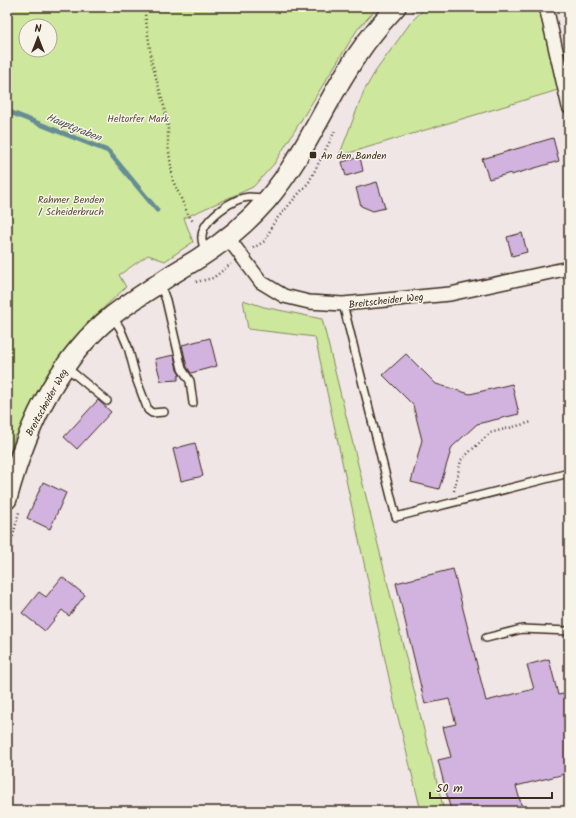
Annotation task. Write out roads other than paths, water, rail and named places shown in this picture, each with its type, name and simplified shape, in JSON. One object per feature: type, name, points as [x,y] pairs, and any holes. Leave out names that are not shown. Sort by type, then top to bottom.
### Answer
[{"type":"main road","name":"Breitscheider Weg","points":[[7,499],[15,469],[27,437],[66,366],[92,335],[112,316],[159,282],[204,244],[228,238],[254,215],[269,198],[303,150],[343,77],[368,40],[396,7]]},
{"type":"street","points":[[546,7],[569,107]]},
{"type":"street","name":"Breitscheider Weg","points":[[228,238],[261,282],[284,296],[309,302],[343,304],[450,294],[569,268]]},
{"type":"lane","points":[[204,244],[207,223],[219,211],[231,203],[247,197],[269,198]]},
{"type":"lane","points":[[159,282],[166,300],[182,369],[190,380],[193,403]]},
{"type":"lane","points":[[343,304],[396,517],[569,473]]},
{"type":"lane","points":[[112,316],[120,328],[128,347],[137,381],[148,410],[152,413],[164,412]]},
{"type":"lane","points":[[66,366],[107,402]]},
{"type":"lane","points":[[486,638],[522,629],[569,631]]},
{"type":"waterway","name":"Hauptgraben","points":[[7,111],[108,151],[157,210]]},
{"type":"place","name":"An den Banden","points":[[313,155]]},
{"type":"park label","name":"Heltorfer Mark","points":[[138,118]]},
{"type":"park label","name":"Rahmer Benden / Scheiderbruch","points":[[71,204]]}]
